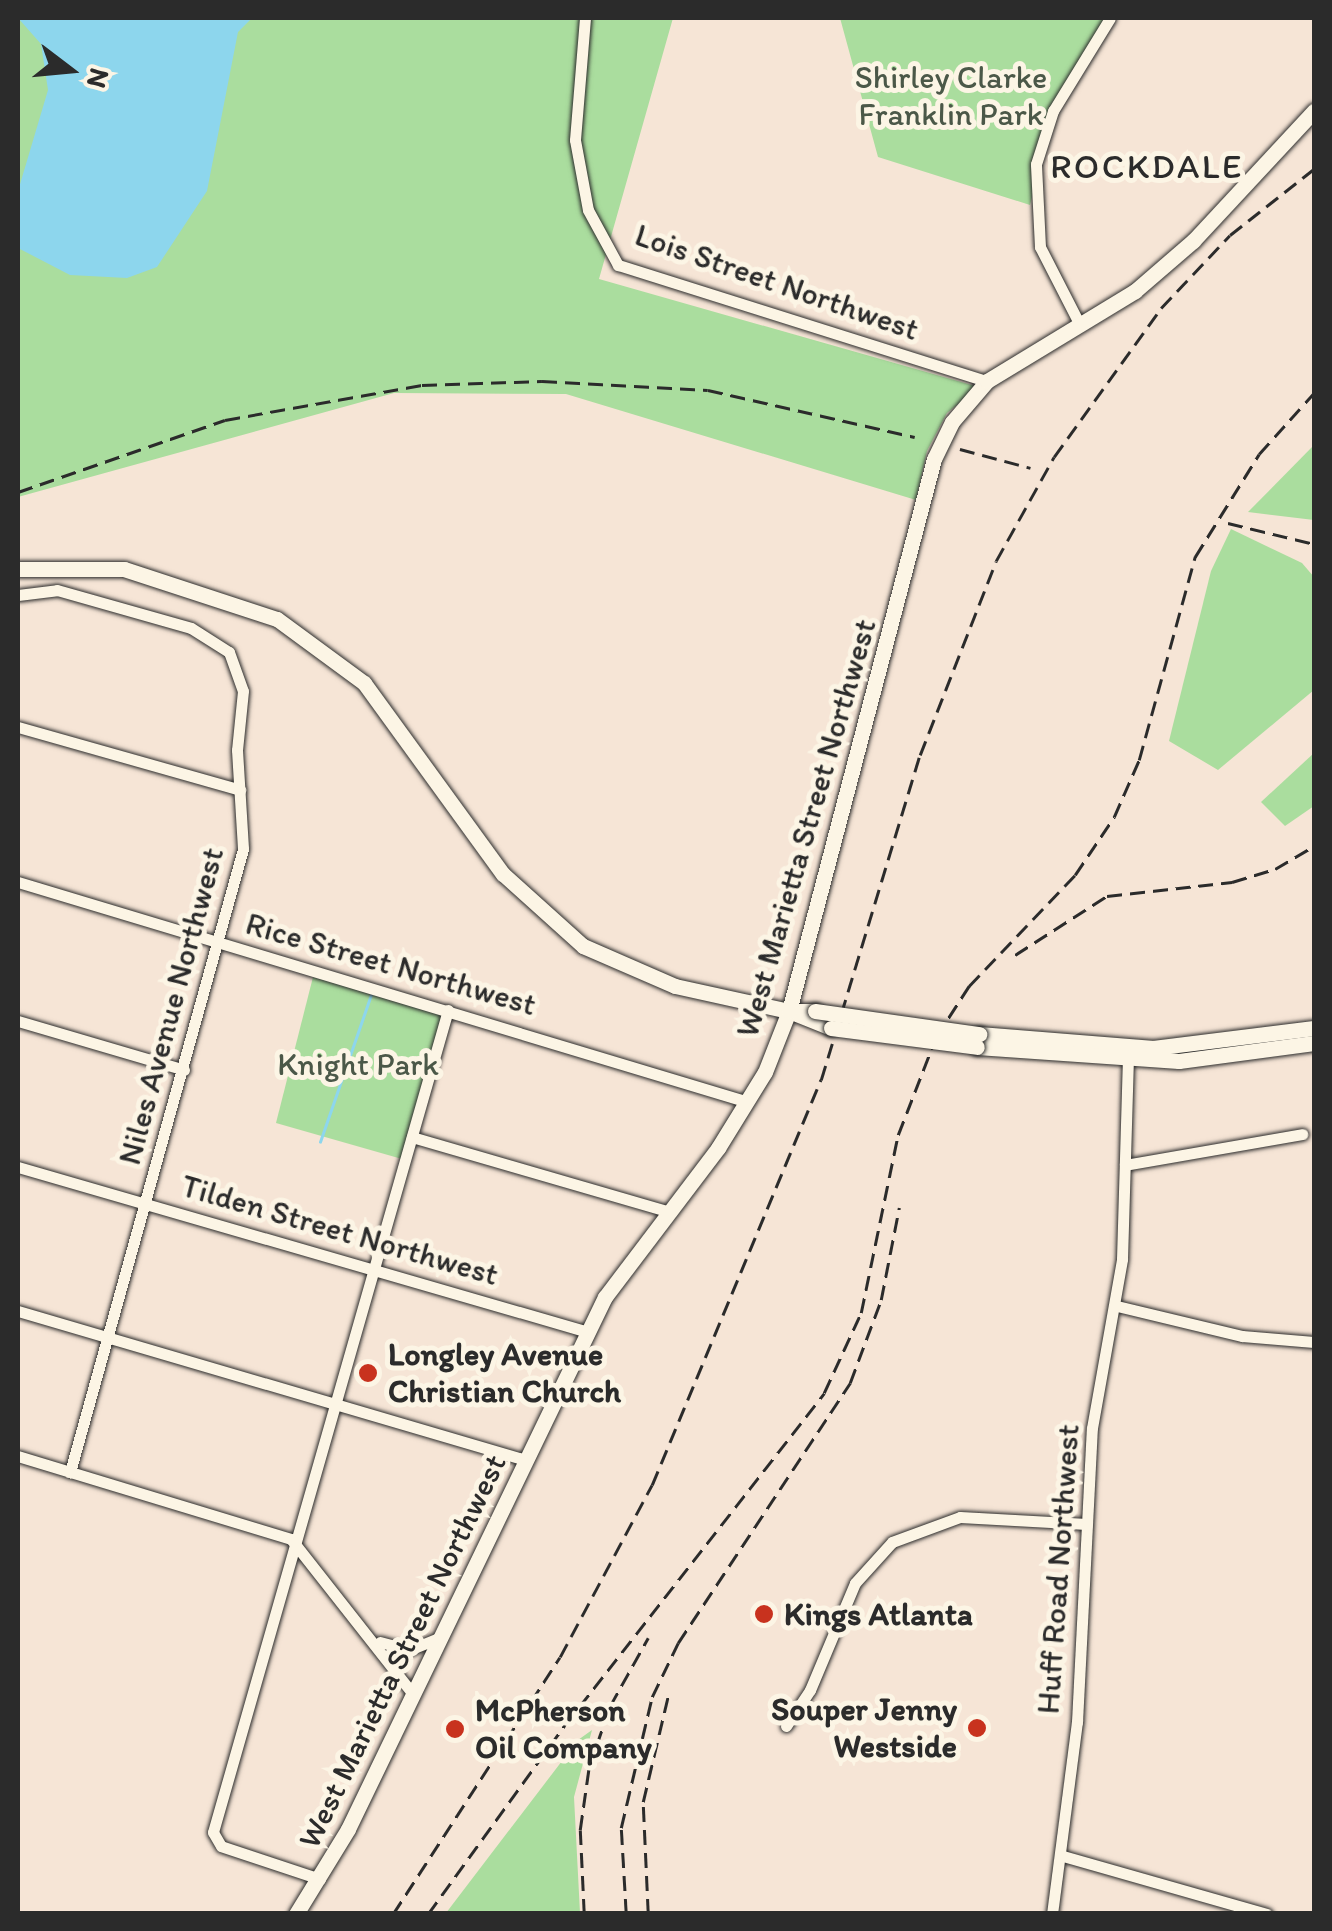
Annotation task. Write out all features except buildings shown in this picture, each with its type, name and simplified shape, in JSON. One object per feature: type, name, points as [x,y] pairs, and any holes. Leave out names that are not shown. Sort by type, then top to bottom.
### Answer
[{"type":"street","name":"Lois Street Northwest","points":[[585,18],[574,140],[588,210],[618,265],[987,380]]},
{"type":"street","points":[[1080,325],[1044,259],[1033,192],[1054,112],[1110,18]]},
{"type":"street","name":"West Marietta Street Northwest","points":[[296,1914],[320,1878],[413,1694],[620,1271],[748,1102],[789,1012],[934,459],[952,422],[987,380],[1134,291],[1193,240],[1314,111]]},
{"type":"street","points":[[18,569],[124,569],[276,619],[364,683],[502,874],[568,935],[647,977],[813,1017],[978,1040],[1214,1058],[1314,1043]]},
{"type":"street","name":"Niles Avenue Northwest","points":[[18,594],[57,590],[215,639],[238,668],[243,691],[243,849],[70,1472]]},
{"type":"street","points":[[18,727],[240,790]]},
{"type":"street","name":"Rice Street Northwest","points":[[18,882],[748,1102]]},
{"type":"street","points":[[320,1878],[220,1846],[214,1832],[448,1010]]},
{"type":"street","points":[[18,1021],[184,1070]]},
{"type":"street","points":[[1128,1054],[1314,1028]]},
{"type":"street","name":"Huff Road Northwest","points":[[1052,1914],[1062,1856],[1092,1428],[1117,1306],[1128,1054]]},
{"type":"street","points":[[1124,1165],[1302,1134]]},
{"type":"street","points":[[412,1137],[666,1212]]},
{"type":"street","name":"Tilden Street Northwest","points":[[18,1167],[588,1332]]},
{"type":"street","points":[[1117,1306],[1242,1336],[1314,1342]]},
{"type":"street","points":[[18,1311],[526,1460]]},
{"type":"street","points":[[18,1456],[298,1545],[374,1638],[413,1694]]},
{"type":"street","points":[[786,1726],[810,1690],[855,1583],[892,1542],[960,1517],[1087,1524]]},
{"type":"street","points":[[374,1638],[409,1650],[440,1637]]},
{"type":"street","points":[[1062,1856],[1267,1914]]},
{"type":"green space","points":[[18,18],[673,18],[599,279],[979,387],[947,413],[927,451],[916,500],[566,394],[394,393],[18,497]]},
{"type":"green space","name":"Shirley Clarke Franklin Park","points":[[840,18],[1111,18],[1060,90],[1030,205],[878,157]]},
{"type":"green space","points":[[1314,445],[1314,520],[1248,512]]},
{"type":"green space","points":[[1231,529],[1302,563],[1314,577],[1314,690],[1218,770],[1169,741],[1211,571]]},
{"type":"green space","points":[[1314,753],[1314,806],[1285,826],[1261,802]]},
{"type":"green space","name":"Knight Park","points":[[313,977],[442,1014],[402,1159],[276,1123]]},
{"type":"green space","points":[[592,1730],[574,1797],[580,1913],[446,1913],[578,1740]]},
{"type":"water","points":[[18,18],[252,18],[238,32],[207,191],[157,267],[127,278],[70,275],[18,248],[18,191],[48,90],[41,44]]},
{"type":"waterway","points":[[320,1142],[372,992]]},
{"type":"railway","points":[[393,1914],[560,1657],[652,1485],[821,1080],[920,755],[996,561],[1054,457],[1161,308],[1230,235],[1314,169]]},
{"type":"railway","points":[[18,492],[225,420],[422,385],[542,381],[708,390],[915,437]]},
{"type":"railway","points":[[428,1914],[565,1725],[824,1393],[861,1313],[898,1135],[936,1037],[969,986],[1075,875],[1114,817],[1139,760],[1195,557],[1259,454],[1314,393]]},
{"type":"railway","points":[[960,449],[1031,468]]},
{"type":"railway","points":[[1228,523],[1314,544]]},
{"type":"railway","points":[[1015,955],[1107,896],[1232,882],[1275,869],[1314,846]]},
{"type":"railway","points":[[626,1914],[621,1828],[652,1697],[678,1643],[850,1383],[881,1300],[899,1208]]},
{"type":"railway","points":[[584,1914],[580,1830],[589,1767],[610,1706],[648,1638]]},
{"type":"railway","points":[[648,1914],[643,1802],[668,1696]]},
{"type":"place","name":"Longley Avenue Christian Church","points":[[368,1373]]},
{"type":"place","name":"Kings Atlanta","points":[[764,1614]]},
{"type":"place","name":"Souper Jenny Westside","points":[[977,1728]]},
{"type":"place","name":"McPherson Oil Company","points":[[455,1729]]},
{"type":"district","name":"ROCKDALE","points":[[1147,166]]}]
